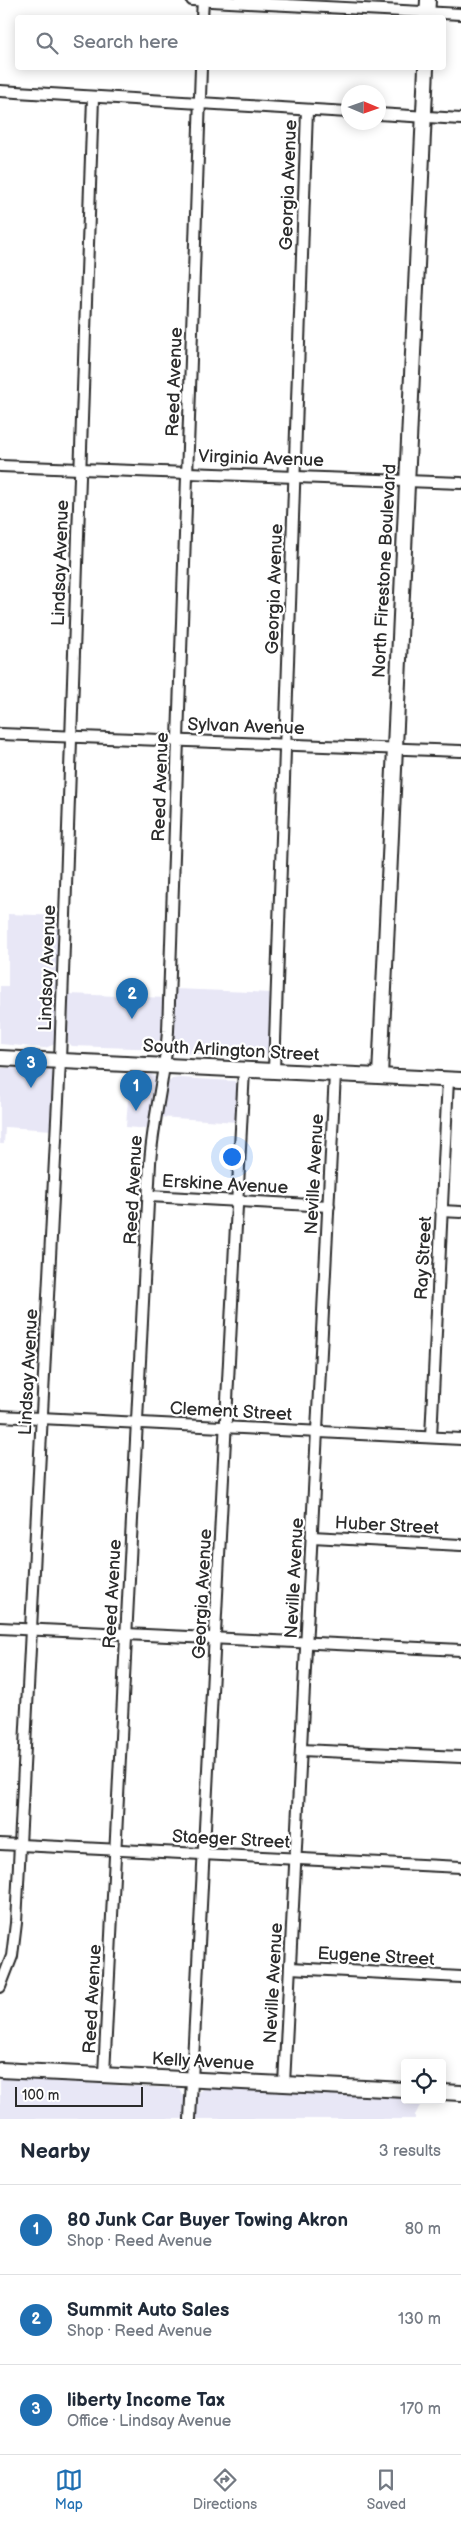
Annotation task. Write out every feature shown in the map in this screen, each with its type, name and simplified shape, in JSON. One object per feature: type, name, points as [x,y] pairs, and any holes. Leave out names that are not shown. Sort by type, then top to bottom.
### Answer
[{"type":"street","points":[[192,0],[428,10],[461,14]]},
{"type":"street","points":[[202,15],[203,0]]},
{"type":"street","name":"Reed Avenue","points":[[104,2074],[152,1130],[166,1066],[201,70]]},
{"type":"street","name":"North Firestone Boulevard","points":[[380,1076],[426,70]]},
{"type":"street","points":[[0,91],[341,112]]},
{"type":"street","name":"Lindsay Avenue","points":[[0,1987],[15,1943],[32,1630],[60,1061],[94,98]]},
{"type":"street","name":"Georgia Avenue","points":[[274,1070],[307,110]]},
{"type":"street","points":[[386,114],[461,119]]},
{"type":"street","name":"Virginia Avenue","points":[[0,466],[461,483]]},
{"type":"street","name":"Sylvan Avenue","points":[[0,734],[285,743],[461,751]]},
{"type":"street","name":"South Arlington Street","points":[[0,1058],[454,1080]]},
{"type":"street","name":"Georgia Avenue","points":[[190,2119],[194,2079],[244,1070]]},
{"type":"street","name":"Neville Avenue","points":[[284,2084],[335,1074]]},
{"type":"street","name":"Ray Street","points":[[431,1437],[441,1211],[454,1080]]},
{"type":"street","name":"Erskine Avenue","points":[[150,1196],[329,1206]]},
{"type":"street","points":[[441,1211],[461,1212]]},
{"type":"street","name":"Clement Street","points":[[0,1416],[461,1439]]},
{"type":"street","name":"Huber Street","points":[[312,1537],[461,1545]]},
{"type":"street","points":[[0,1628],[461,1650]]},
{"type":"street","points":[[301,1750],[461,1757]]},
{"type":"street","name":"Staeger Street","points":[[0,1844],[461,1867]]},
{"type":"street","name":"Eugene Street","points":[[290,1968],[461,1977]]},
{"type":"street","name":"Kelly Avenue","points":[[0,2070],[401,2090]]},
{"type":"street","points":[[446,2092],[461,2093]]},
{"type":"shaded area","points":[[8,914],[62,916],[55,1044],[45,1048],[0,1044],[0,986],[8,986]]},
{"type":"shaded area","points":[[175,989],[272,993],[268,1046],[265,1058],[174,1053],[172,1042]]},
{"type":"shaded area","points":[[69,994],[167,998],[163,1049],[72,1046],[68,1042]]},
{"type":"shaded area","points":[[43,1067],[51,1069],[55,1077],[53,1130],[5,1127],[4,1144],[0,1144],[0,1068]]},
{"type":"shaded area","points":[[130,1070],[150,1073],[157,1079],[148,1129],[126,1127]]},
{"type":"shaded area","points":[[172,1079],[234,1081],[239,1086],[238,1122],[158,1117],[168,1083]]},
{"type":"shaded area","points":[[0,2078],[180,2089],[185,2099],[185,2119],[0,2119]]},
{"type":"shaded area","points":[[205,2088],[401,2098],[401,2104],[421,2104],[415,2119],[195,2119],[198,2093]]},
{"type":"place","name":"Summit Auto Sales","points":[[132,1019]]},
{"type":"place","name":"liberty Income Tax","points":[[31,1088]]},
{"type":"place","name":"80 Junk Car Buyer Towing Akron","points":[[136,1111]]}]
